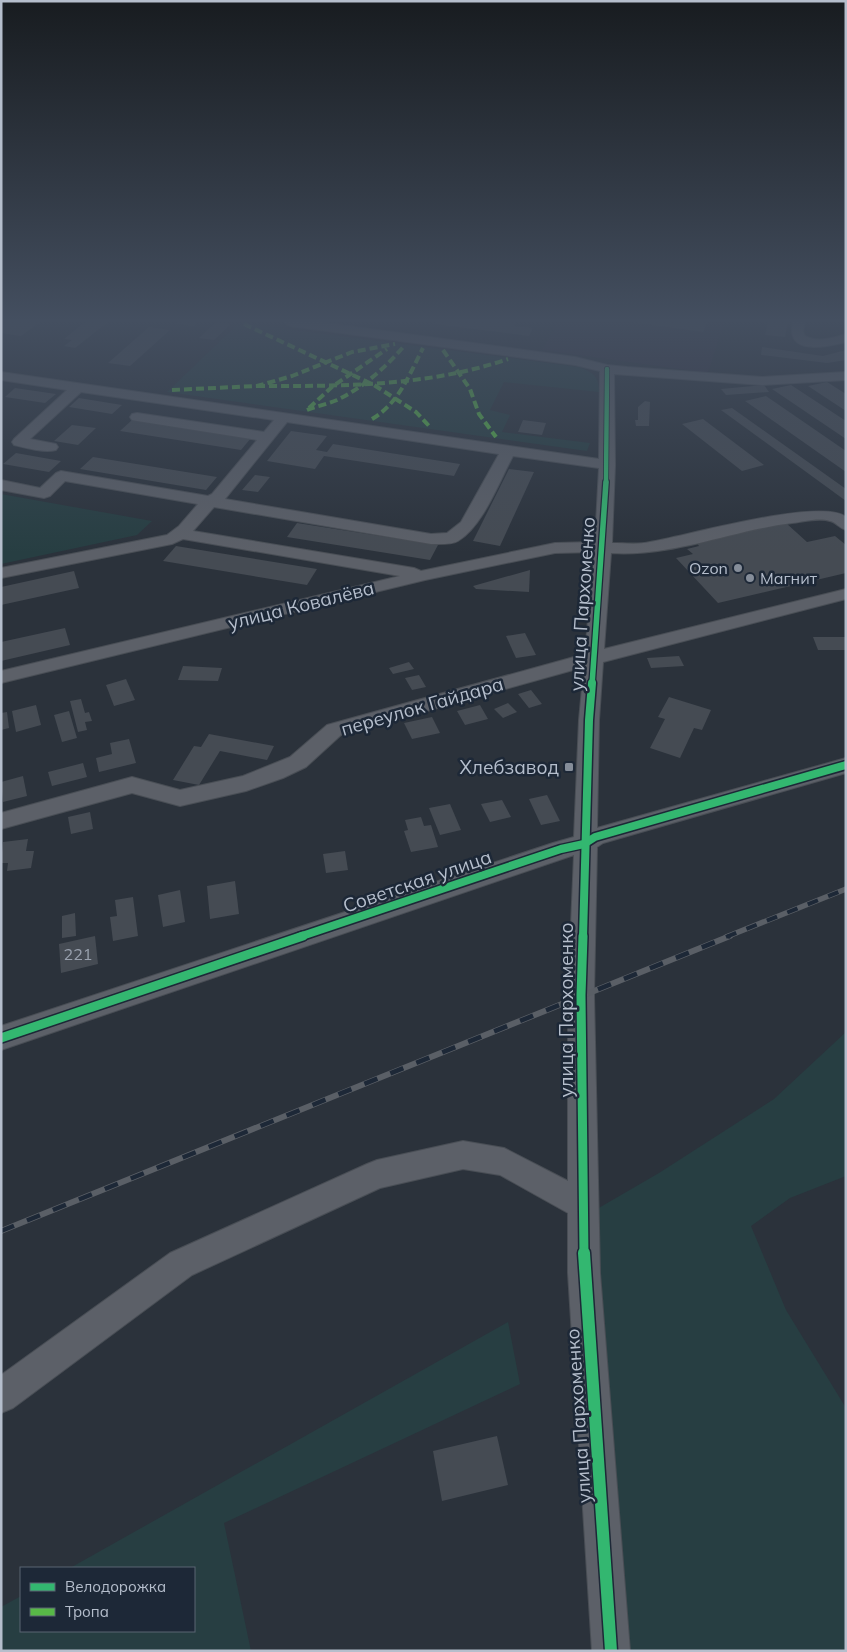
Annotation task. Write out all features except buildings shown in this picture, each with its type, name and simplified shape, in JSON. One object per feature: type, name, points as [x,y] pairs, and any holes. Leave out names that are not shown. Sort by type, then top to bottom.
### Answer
[{"type":"street","points":[[19,442],[65,399]]},
{"type":"street","points":[[161,399],[607,464]]},
{"type":"street","name":"улица Пархоменко","points":[[607,399],[607,464],[603,547],[589,720],[580,995],[584,1273],[611,1651]]},
{"type":"street","points":[[137,417],[267,437]]},
{"type":"street","points":[[1,573],[172,539],[182,534],[208,501],[218,497],[284,417]]},
{"type":"street","points":[[1,439],[51,447]]},
{"type":"street","points":[[1,485],[44,493],[61,476],[431,539],[451,538],[468,525],[508,450]]},
{"type":"street","name":"улица Ковалёва","points":[[1,677],[425,575],[555,548],[603,547],[632,550],[648,548],[778,520],[817,515],[835,516],[846,525]]},
{"type":"street","points":[[182,534],[425,575]]},
{"type":"street","name":"переулок Гайдара","points":[[1,821],[132,785],[180,798],[246,783],[298,762],[334,730],[594,659],[846,594]]},
{"type":"street","name":"Советская улица","points":[[1,1038],[552,852],[584,844],[595,838],[846,765]]},
{"type":"street","points":[[1,1396],[181,1264],[377,1174],[463,1155],[504,1162],[583,1205]]},
{"type":"green space","points":[[217,399],[495,399],[490,410],[510,415],[502,432],[590,443],[587,451]]},
{"type":"green space","points":[[1,494],[152,521],[137,535],[1,564]]},
{"type":"green space","points":[[846,1032],[846,1176],[790,1198],[751,1226],[786,1310],[846,1408],[846,1651],[623,1651],[597,1209],[659,1173],[774,1099]]},
{"type":"green space","points":[[508,1322],[520,1384],[224,1523],[251,1651],[1,1651],[1,1607],[20,1597],[20,1632],[195,1632],[195,1567],[72,1567]]},
{"type":"railway","points":[[726,937],[846,889]]},
{"type":"railway","points":[[1,1231],[730,936]]},
{"type":"marked path","points":[[309,408],[319,399]]},
{"type":"marked path","points":[[307,410],[339,399]]},
{"type":"marked path","points":[[372,419],[395,399]]},
{"type":"marked path","points":[[396,399],[416,412],[430,427]]},
{"type":"marked path","points":[[474,399],[479,414],[496,437]]},
{"type":"cycle path","points":[[607,399],[607,465],[603,547],[589,720],[581,995],[584,1273],[611,1651]]},
{"type":"cycle path","points":[[1,1038],[561,849],[584,844],[595,837],[846,765]]},
{"type":"place","name":"Ozon","points":[[738,568]]},
{"type":"place","name":"Магнит","points":[[750,578]]},
{"type":"place","name":"Хлебзавод","points":[[569,767]]}]
